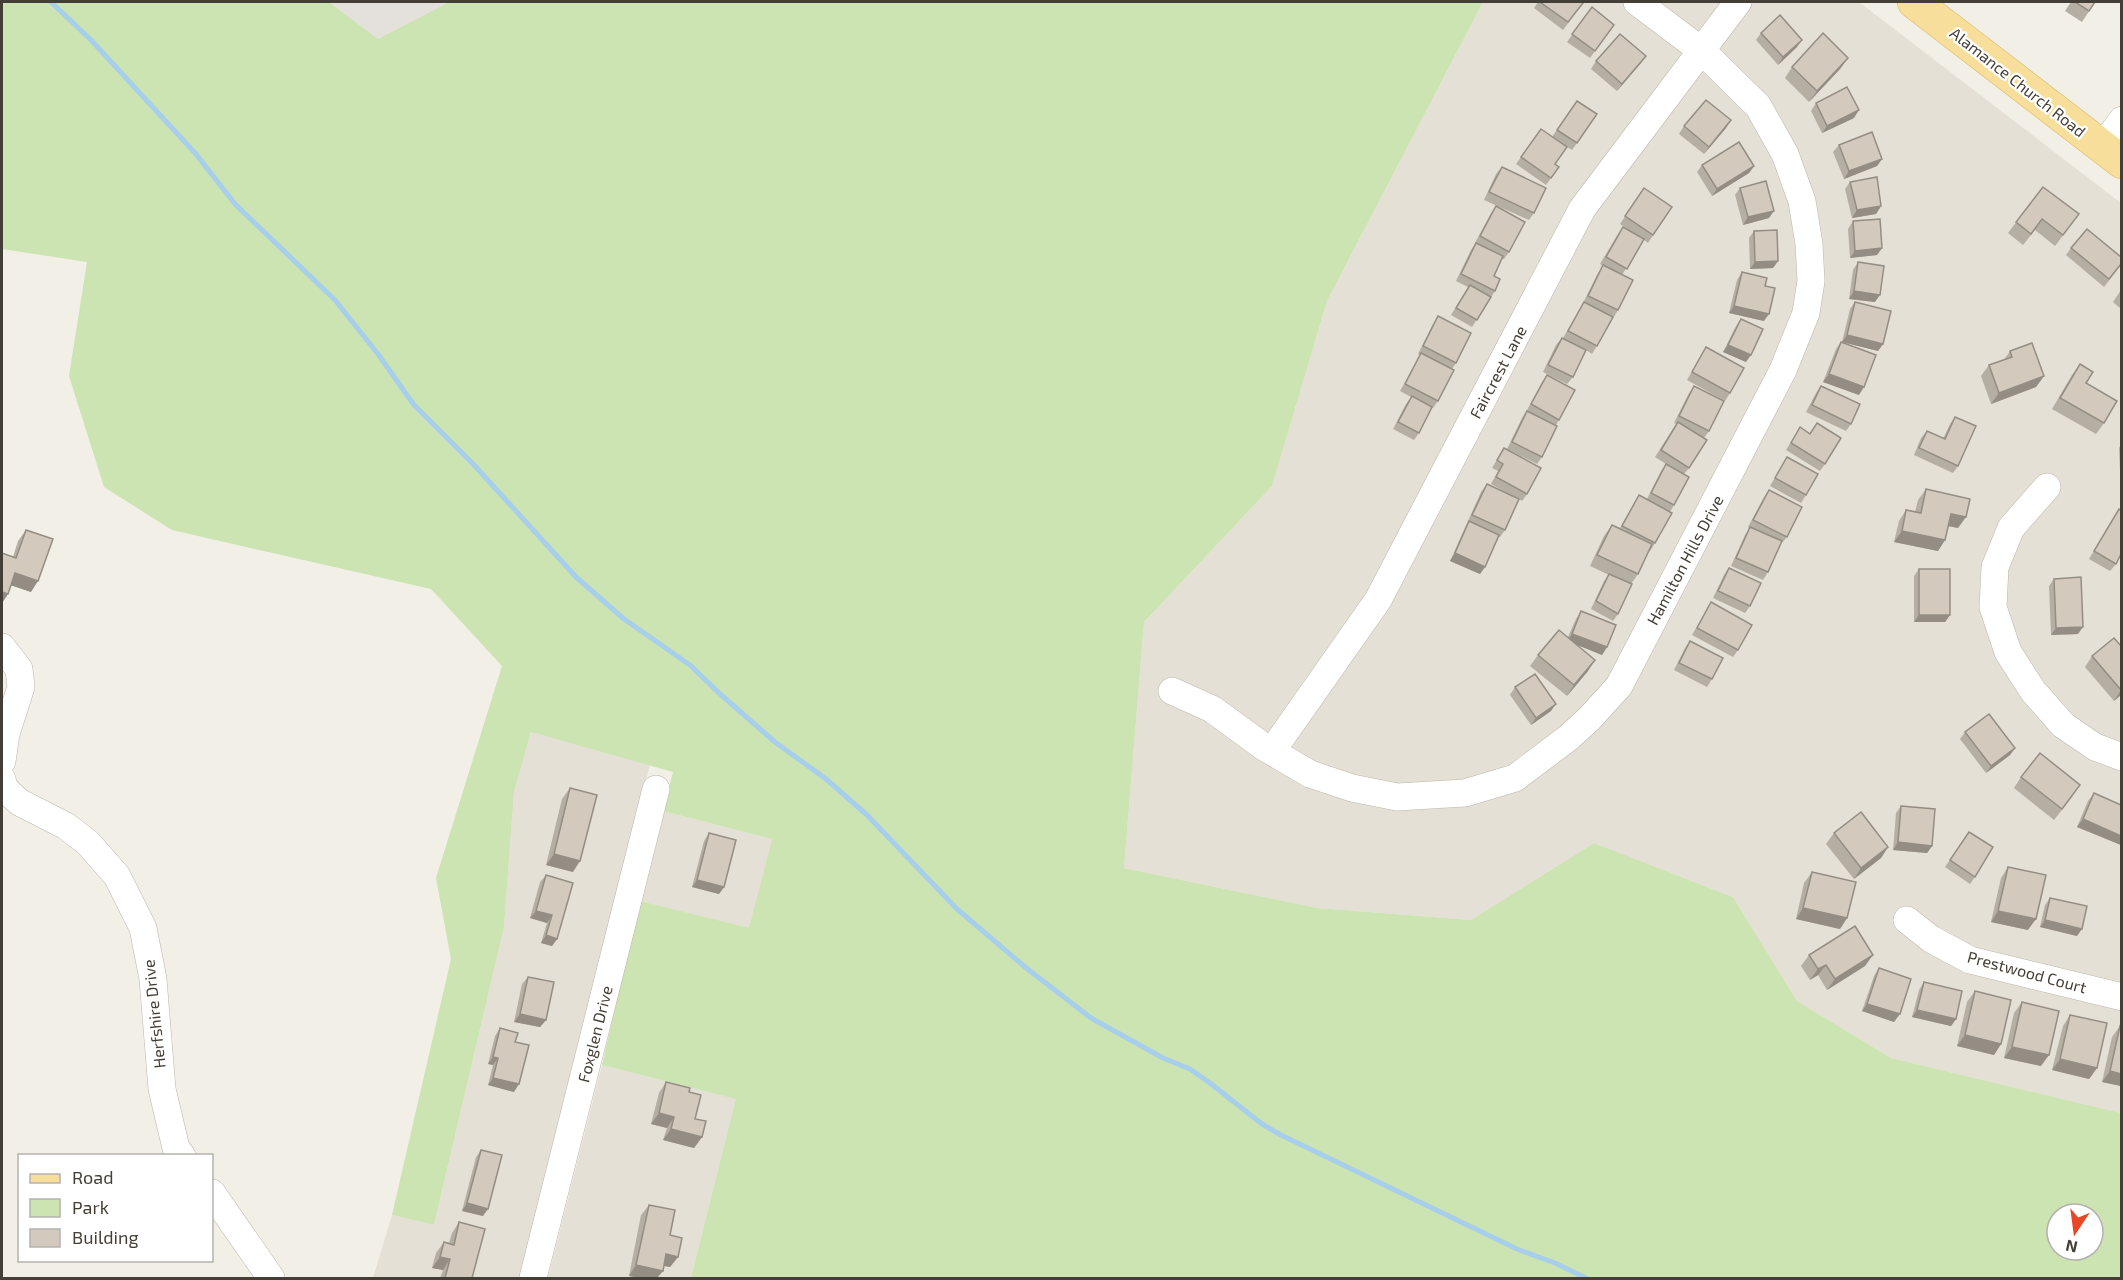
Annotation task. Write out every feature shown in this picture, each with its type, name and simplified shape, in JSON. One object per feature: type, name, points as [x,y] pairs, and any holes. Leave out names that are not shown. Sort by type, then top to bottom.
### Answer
[{"type":"main road","name":"Alamance Church Road","points":[[1914,2],[2112,155]]},
{"type":"street","name":"Hamilton Hills Drive","points":[[1172,691],[1212,709],[1272,751],[1310,774],[1352,788],[1397,797],[1465,793],[1515,778],[1589,720],[1619,686],[1783,370],[1806,313],[1811,281],[1809,244],[1802,201],[1785,154],[1758,106],[1702,51],[1637,2]]},
{"type":"street","name":"Faircrest Lane","points":[[1272,751],[1378,600],[1582,209],[1738,2]]},
{"type":"street","points":[[2112,155],[2121,120]]},
{"type":"street","points":[[2047,487],[2011,528],[1995,567],[1993,607],[2008,652],[2033,691],[2063,725],[2095,747],[2121,757]]},
{"type":"street","points":[[2,647],[19,669],[21,687],[6,734],[2,761]]},
{"type":"street","name":"Herfshire Drive","points":[[2,779],[4,788],[10,795],[33,811],[66,826],[88,843],[117,876],[143,928],[153,979],[162,1089],[176,1149],[181,1154]]},
{"type":"street","name":"Foxglen Drive","points":[[533,1278],[656,789]]},
{"type":"street","name":"Prestwood Court","points":[[1907,920],[1931,939],[1970,960],[2121,997]]},
{"type":"street","points":[[213,1194],[272,1278]]},
{"type":"shaded area","points":[[329,2],[449,2],[378,39]]},
{"type":"shaded area","points":[[1483,2],[1859,2],[2121,203],[2121,1113],[1891,1058],[1797,1001],[1733,897],[1594,843],[1471,920],[1317,908],[1124,868],[1144,622],[1272,486],[1327,301]]},
{"type":"shaded area","points":[[531,732],[650,765],[519,1278],[373,1278],[392,1215],[434,1225],[504,927],[514,792]]},
{"type":"shaded area","points":[[663,811],[772,839],[749,929],[640,901]]},
{"type":"shaded area","points":[[602,1065],[737,1099],[691,1278],[548,1278]]},
{"type":"green space","points":[[2,2],[329,2],[378,39],[449,2],[1483,2],[1327,301],[1272,486],[1144,622],[1124,868],[1317,908],[1471,920],[1594,843],[1733,897],[1797,1001],[1891,1058],[2121,1113],[2121,1278],[691,1278],[736,1099],[602,1065],[640,901],[749,928],[772,839],[663,811],[673,772],[531,732],[514,792],[504,927],[434,1225],[392,1215],[451,959],[436,878],[502,666],[431,589],[172,530],[104,487],[69,376],[87,262],[2,249]]},
{"type":"building","points":[[1540,2],[1581,2],[1583,3],[1568,22]]},
{"type":"building","points":[[2075,2],[2095,2],[2089,11]]},
{"type":"building","points":[[1592,7],[1614,25],[1595,51],[1572,34]]},
{"type":"building","points":[[1780,15],[1802,40],[1783,57],[1761,33]]},
{"type":"building","points":[[1823,33],[1848,58],[1817,91],[1792,67]]},
{"type":"building","points":[[1620,34],[1646,56],[1622,84],[1596,61]]},
{"type":"building","points":[[1847,87],[1859,110],[1827,126],[1816,103]]},
{"type":"building","points":[[1706,100],[1731,120],[1709,147],[1684,126]]},
{"type":"building","points":[[1577,101],[1597,114],[1577,143],[1557,130]]},
{"type":"building","points":[[1541,129],[1567,147],[1555,164],[1559,167],[1551,178],[1521,157]]},
{"type":"building","points":[[1872,132],[1882,159],[1849,171],[1839,145]]},
{"type":"building","points":[[1739,142],[1754,166],[1717,189],[1702,165]]},
{"type":"building","points":[[1502,167],[1546,188],[1534,213],[1489,192]]},
{"type":"building","points":[[1877,177],[1881,206],[1857,210],[1850,182]]},
{"type":"building","points":[[1766,181],[1774,211],[1748,217],[1740,188]]},
{"type":"building","points":[[2043,187],[2079,214],[2063,235],[2042,219],[2031,234],[2016,222]]},
{"type":"building","points":[[1644,188],[1672,207],[1653,235],[1625,216]]},
{"type":"building","points":[[1496,206],[1525,222],[1509,252],[1480,236]]},
{"type":"building","points":[[1880,219],[1882,248],[1855,251],[1853,221]]},
{"type":"building","points":[[1623,227],[1644,239],[1627,269],[1606,257]]},
{"type":"building","points":[[2087,229],[2121,257],[2121,264],[2109,279],[2071,248]]},
{"type":"building","points":[[1777,230],[1778,261],[1755,262],[1754,231]]},
{"type":"building","points":[[1476,243],[1503,256],[1494,276],[1500,279],[1495,291],[1461,274]]},
{"type":"building","points":[[1858,262],[1884,266],[1880,295],[1854,291]]},
{"type":"building","points":[[1603,265],[1633,280],[1618,310],[1588,296]]},
{"type":"building","points":[[1742,272],[1767,278],[1765,286],[1775,288],[1769,314],[1734,306]]},
{"type":"building","points":[[1470,285],[1491,297],[1477,320],[1456,308]]},
{"type":"building","points":[[1584,302],[1613,317],[1597,346],[1568,331]]},
{"type":"building","points":[[1855,302],[1891,311],[1883,344],[1847,335]]},
{"type":"building","points":[[1438,316],[1471,333],[1456,363],[1423,346]]},
{"type":"building","points":[[1741,319],[1763,329],[1751,355],[1728,345]]},
{"type":"building","points":[[1562,338],[1586,350],[1573,377],[1548,365]]},
{"type":"building","points":[[1841,342],[1876,355],[1864,387],[1829,374]]},
{"type":"building","points":[[2032,343],[2044,376],[1999,393],[1989,365],[2012,357],[2010,351]]},
{"type":"building","points":[[1706,347],[1744,368],[1730,393],[1692,372]]},
{"type":"building","points":[[1421,353],[1454,370],[1438,401],[1405,384]]},
{"type":"building","points":[[2080,364],[2093,372],[2086,383],[2117,401],[2104,423],[2060,398]]},
{"type":"building","points":[[1547,375],[1575,390],[1559,420],[1531,404]]},
{"type":"building","points":[[1694,386],[1724,401],[1709,431],[1679,416]]},
{"type":"building","points":[[1821,386],[1860,404],[1851,424],[1812,405]]},
{"type":"building","points":[[1412,396],[1432,407],[1419,433],[1398,422]]},
{"type":"building","points":[[1527,411],[1557,426],[1542,457],[1512,442]]},
{"type":"building","points":[[1955,417],[1976,426],[1958,466],[1919,448],[1927,431],[1945,439]]},
{"type":"building","points":[[1678,422],[1707,440],[1689,468],[1661,450]]},
{"type":"building","points":[[1817,423],[1841,438],[1825,464],[1791,443],[1800,427],[1810,434]]},
{"type":"building","points":[[1504,448],[1541,468],[1527,494],[1496,477],[1503,464],[1497,460]]},
{"type":"building","points":[[1787,457],[1818,474],[1806,495],[1775,478]]},
{"type":"building","points":[[1666,464],[1689,477],[1674,505],[1651,493]]},
{"type":"building","points":[[1487,484],[1519,499],[1505,530],[1472,515]]},
{"type":"building","points":[[1926,489],[1970,499],[1966,517],[1951,514],[1945,540],[1902,531],[1906,510],[1921,513]]},
{"type":"building","points":[[1769,490],[1802,507],[1787,537],[1753,520]]},
{"type":"building","points":[[1639,495],[1672,513],[1655,543],[1622,526]]},
{"type":"building","points":[[2119,509],[2121,511],[2121,554],[2116,564],[2094,551]]},
{"type":"building","points":[[1469,521],[1499,535],[1485,567],[1455,553]]},
{"type":"building","points":[[1612,525],[1652,544],[1638,574],[1597,555]]},
{"type":"building","points":[[1750,527],[1782,541],[1768,572],[1736,558]]},
{"type":"building","points":[[26,530],[53,539],[38,581],[15,573],[8,594],[2,592],[2,553],[16,558]]},
{"type":"building","points":[[1729,568],[1761,583],[1750,606],[1718,591]]},
{"type":"building","points":[[1919,569],[1950,569],[1950,615],[1919,615]]},
{"type":"building","points":[[1609,574],[1632,584],[1618,614],[1596,601]]},
{"type":"building","points":[[2081,577],[2083,627],[2056,628],[2054,579]]},
{"type":"building","points":[[1711,602],[1752,625],[1738,650],[1697,628]]},
{"type":"building","points":[[1581,611],[1616,625],[1607,647],[1572,634]]},
{"type":"building","points":[[1559,630],[1595,660],[1574,685],[1538,655]]},
{"type":"building","points":[[2114,638],[2121,646],[2121,690],[2092,656]]},
{"type":"building","points":[[1690,641],[1723,658],[1712,679],[1679,663]]},
{"type":"building","points":[[1535,674],[1556,704],[1536,718],[1515,687]]},
{"type":"building","points":[[1989,714],[2015,748],[1991,766],[1965,732]]},
{"type":"building","points":[[2040,753],[2080,785],[2062,809],[2021,777]]},
{"type":"building","points":[[570,788],[597,795],[580,861],[554,854]]},
{"type":"building","points":[[2094,793],[2121,805],[2121,836],[2083,819]]},
{"type":"building","points":[[1901,806],[1935,809],[1932,846],[1898,842]]},
{"type":"building","points":[[1861,812],[1888,847],[1861,868],[1834,833]]},
{"type":"building","points":[[1969,832],[1993,847],[1975,877],[1950,860]]},
{"type":"building","points":[[709,833],[736,840],[724,887],[697,880]]},
{"type":"building","points":[[2008,867],[2046,875],[2036,919],[1998,911]]},
{"type":"building","points":[[1812,872],[1856,882],[1847,918],[1803,908]]},
{"type":"building","points":[[546,875],[573,883],[557,939],[546,935],[552,915],[536,911]]},
{"type":"building","points":[[2050,898],[2087,906],[2082,929],[2045,920]]},
{"type":"building","points":[[1855,926],[1873,955],[1835,979],[1826,965],[1818,969],[1809,955]]},
{"type":"building","points":[[1879,968],[1911,979],[1900,1014],[1867,1004]]},
{"type":"building","points":[[528,977],[554,982],[546,1020],[520,1014]]},
{"type":"building","points":[[1924,982],[1962,991],[1956,1019],[1917,1010]]},
{"type":"building","points":[[1975,991],[2011,1000],[2001,1044],[1965,1035]]},
{"type":"building","points":[[2022,1002],[2059,1011],[2049,1055],[2012,1047]]},
{"type":"building","points":[[2070,1015],[2107,1023],[2097,1068],[2060,1059]]},
{"type":"building","points":[[2121,1027],[2121,1074],[2110,1071]]},
{"type":"building","points":[[500,1028],[518,1033],[515,1042],[529,1045],[519,1084],[493,1078],[498,1058],[493,1057]]},
{"type":"building","points":[[666,1082],[690,1088],[689,1092],[701,1095],[695,1119],[706,1121],[702,1137],[671,1129],[674,1117],[659,1113]]},
{"type":"building","points":[[481,1150],[502,1155],[488,1209],[467,1203]]},
{"type":"building","points":[[649,1205],[675,1210],[670,1235],[682,1238],[678,1257],[666,1254],[663,1271],[636,1265]]},
{"type":"building","points":[[459,1222],[485,1229],[472,1278],[445,1278],[450,1259],[440,1257],[444,1242],[454,1245]]},
{"type":"waterway","points":[[51,2],[91,40],[196,154],[235,204],[335,300],[378,354],[414,405],[475,466],[576,577],[624,619],[690,665],[775,742],[826,779],[867,815],[957,909],[1025,967],[1091,1018],[1163,1058],[1190,1069],[1262,1124],[1281,1135],[1517,1249],[1555,1263],[1586,1278]]}]
